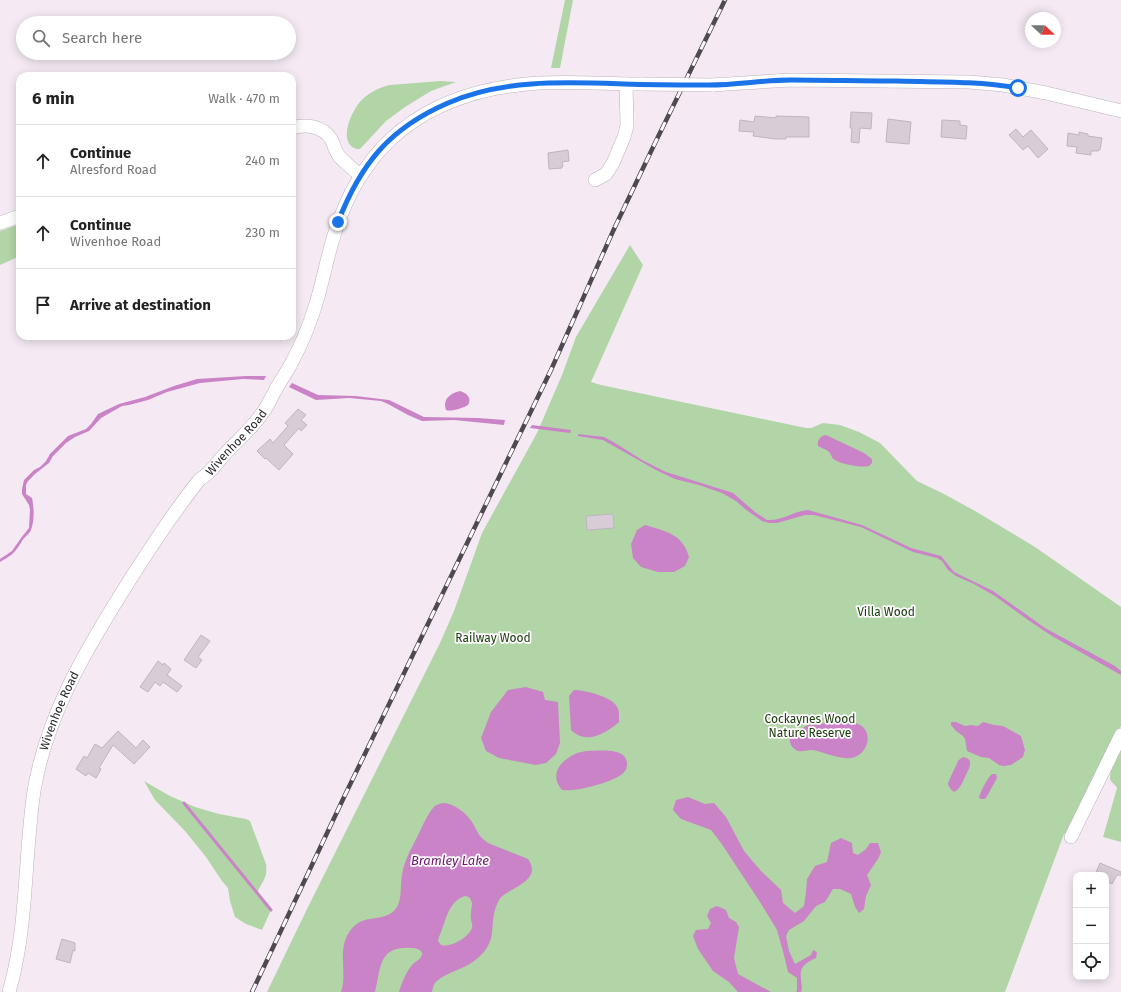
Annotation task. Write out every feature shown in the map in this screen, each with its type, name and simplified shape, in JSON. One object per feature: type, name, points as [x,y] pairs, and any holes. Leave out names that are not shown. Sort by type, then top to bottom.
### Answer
[{"type":"street","name":"Wivenhoe Road","points":[[9,992],[20,942],[34,791],[45,747],[62,699],[75,671],[99,630],[131,578],[166,526],[200,479],[207,476],[257,420],[267,406],[275,390],[286,374],[311,320],[319,297],[338,222],[350,193],[360,175],[377,152],[400,130],[426,113],[465,96],[502,87],[565,82],[712,85],[790,80],[969,82],[1003,85],[1046,93],[1121,111]]},
{"type":"street","points":[[595,180],[606,174],[613,163],[624,137],[627,120],[626,84]]},
{"type":"street","points":[[296,127],[305,126],[318,128],[325,132],[332,140],[339,156],[360,175]]},
{"type":"street","points":[[0,223],[16,217]]},
{"type":"street","points":[[1071,837],[1121,734]]},
{"type":"green space","points":[[565,0],[573,0],[560,68],[551,68]]},
{"type":"green space","points":[[440,81],[456,82],[431,91],[405,107],[386,121],[360,149],[354,148],[350,144],[347,139],[347,133],[350,120],[356,107],[369,94],[377,89],[390,85]]},
{"type":"green space","points":[[16,225],[16,258],[0,265],[0,231]]},
{"type":"green space","name":"Cockaynes Wood Nature Reserve","points":[[630,245],[643,265],[591,382],[806,428],[811,428],[823,423],[840,425],[859,432],[880,443],[917,481],[975,511],[1035,547],[1121,607],[1121,726],[1067,832],[1064,834],[1005,992],[267,992],[440,643],[454,611],[482,533],[537,433],[562,375],[576,337]]},
{"type":"green space","points":[[1121,743],[1121,842],[1103,837],[1117,788],[1110,779],[1110,774]]},
{"type":"green space","points":[[144,781],[170,796],[195,807],[250,821],[266,864],[266,873],[257,893],[271,910],[262,930],[246,924],[235,917],[228,888],[185,831],[155,800]]},
{"type":"water","points":[[266,376],[264,380],[243,379],[200,383],[167,392],[148,400],[122,406],[101,418],[89,431],[66,443],[53,456],[49,463],[28,481],[26,485],[26,494],[32,498],[34,515],[32,528],[15,551],[0,562],[0,559],[12,551],[29,528],[29,505],[22,494],[24,480],[46,461],[50,454],[68,436],[86,429],[98,414],[119,404],[145,397],[197,379]]},
{"type":"water","points":[[292,383],[318,395],[356,396],[389,400],[424,417],[505,420],[504,425],[454,420],[422,421],[381,401],[349,398],[316,400],[289,387]]},
{"type":"water","points":[[460,391],[468,396],[468,405],[457,409],[446,410],[445,403],[448,397],[453,393]]},
{"type":"water","points":[[532,425],[571,430],[570,433],[530,428]]},
{"type":"water","points":[[578,434],[604,437],[642,460],[666,472],[733,493],[767,520],[778,519],[808,510],[862,525],[911,548],[941,556],[954,572],[993,591],[1045,628],[1115,666],[1121,671],[1121,675],[1052,636],[995,596],[956,576],[948,570],[942,561],[937,558],[913,552],[861,527],[814,515],[805,515],[777,523],[762,521],[736,501],[722,493],[675,479],[603,440],[578,436]]},
{"type":"water","points":[[826,435],[864,453],[872,459],[872,463],[869,466],[856,466],[835,460],[828,451],[818,446],[819,439]]},
{"type":"water","points":[[645,525],[659,529],[678,538],[686,549],[689,557],[685,566],[674,572],[658,572],[641,567],[633,558],[631,544],[637,530]]},
{"type":"water","points":[[526,687],[543,692],[545,700],[558,702],[560,743],[556,754],[546,763],[536,765],[499,758],[486,751],[481,738],[491,712],[508,690]]},
{"type":"water","points":[[574,690],[596,694],[612,701],[618,708],[619,722],[602,734],[589,737],[583,737],[571,730],[569,696]]},
{"type":"water","points":[[826,722],[850,722],[860,725],[866,731],[868,739],[866,747],[857,756],[846,758],[811,750],[798,751],[791,744],[790,737],[793,733],[808,725],[819,725]]},
{"type":"water","points":[[951,722],[956,722],[965,726],[978,726],[983,722],[1003,726],[1021,736],[1025,750],[1023,757],[1011,765],[1004,766],[999,765],[989,758],[981,757],[967,751],[965,739],[951,725]]},
{"type":"water","points":[[587,751],[618,752],[626,759],[627,764],[625,772],[616,778],[601,784],[575,790],[562,790],[556,779],[558,769],[565,760],[576,753]]},
{"type":"water","points":[[963,757],[969,760],[970,765],[961,785],[954,792],[948,784],[958,761]]},
{"type":"water","points":[[992,774],[996,774],[997,778],[986,798],[981,799],[979,798],[981,792],[986,781]]},
{"type":"water","points":[[688,797],[705,804],[714,803],[726,817],[744,851],[761,871],[781,890],[783,903],[795,913],[804,906],[807,879],[815,866],[827,862],[831,843],[841,838],[852,843],[853,853],[858,855],[866,849],[870,843],[878,843],[881,852],[867,875],[871,885],[866,896],[864,909],[859,913],[855,907],[851,894],[840,889],[833,889],[825,902],[816,906],[804,921],[789,930],[786,936],[789,951],[795,964],[811,955],[813,950],[817,952],[816,958],[802,968],[801,992],[796,992],[797,978],[788,972],[777,930],[721,843],[711,830],[681,819],[673,810],[676,800]]},
{"type":"water","name":"Bramley Lake","points":[[447,803],[463,812],[472,822],[480,836],[488,843],[528,859],[532,867],[528,879],[499,900],[494,912],[491,940],[484,952],[474,961],[437,981],[432,992],[399,992],[408,970],[422,955],[419,950],[416,949],[400,948],[392,951],[383,960],[380,967],[375,992],[341,992],[343,985],[343,951],[347,935],[360,922],[386,916],[395,910],[399,902],[403,869],[407,859],[429,814],[435,806]],"holes":[[[465,896],[469,897],[472,903],[472,928],[467,935],[459,941],[450,945],[441,945],[438,941],[448,913],[454,903],[459,899]]]},
{"type":"water","points":[[717,906],[726,910],[729,918],[736,922],[739,927],[734,958],[738,974],[771,992],[738,992],[729,982],[713,971],[698,949],[693,936],[696,930],[708,929],[711,923],[707,916],[710,909]]},
{"type":"building","points":[[851,112],[872,113],[871,129],[860,128],[859,143],[851,142]]},
{"type":"building","points":[[755,116],[776,118],[776,116],[809,117],[809,137],[786,137],[786,139],[776,139],[753,136],[754,132],[739,131],[740,120],[754,122]]},
{"type":"building","points":[[888,119],[911,122],[909,144],[886,142]]},
{"type":"building","points":[[942,120],[960,121],[960,125],[967,126],[966,139],[941,137]]},
{"type":"building","points":[[1016,129],[1023,137],[1031,130],[1048,149],[1038,158],[1028,146],[1023,150],[1009,135]]},
{"type":"building","points":[[1079,132],[1088,134],[1088,136],[1102,138],[1100,150],[1091,151],[1091,155],[1076,153],[1077,147],[1067,146],[1068,133],[1079,135]]},
{"type":"building","points":[[568,150],[569,161],[562,162],[562,168],[549,169],[548,153]]},
{"type":"building","points":[[298,409],[306,415],[301,420],[307,425],[301,431],[299,428],[284,445],[293,454],[279,470],[257,451],[270,439],[273,443],[288,426],[285,423]]},
{"type":"building","points":[[613,514],[614,528],[587,530],[586,516]]},
{"type":"building","points":[[201,635],[210,641],[198,657],[202,660],[196,668],[184,660]]},
{"type":"building","points":[[158,661],[163,665],[164,663],[171,669],[167,675],[182,686],[177,692],[163,682],[160,686],[155,682],[148,692],[140,687]]},
{"type":"building","points":[[118,731],[136,748],[143,740],[150,747],[134,764],[113,745],[99,768],[101,769],[96,778],[88,773],[86,776],[76,769],[84,756],[87,758],[95,744],[102,748]]},
{"type":"building","points":[[1100,863],[1121,872],[1121,875],[1117,875],[1112,884],[1109,882],[1109,872],[1096,872]]},
{"type":"building","points":[[62,939],[75,943],[75,951],[73,950],[70,963],[56,959]]},
{"type":"waterway","points":[[184,803],[271,910]]},
{"type":"railway","points":[[252,992],[345,795],[551,370],[614,229],[725,0]]},
{"type":"route","points":[[338,222],[357,180],[373,157],[400,130],[426,113],[448,103],[465,96],[491,89],[539,83],[565,82],[712,85],[790,80],[969,82],[1018,88]]},
{"type":"park label","name":"Villa Wood","points":[[886,612]]},
{"type":"park label","name":"Railway Wood","points":[[493,638]]}]
